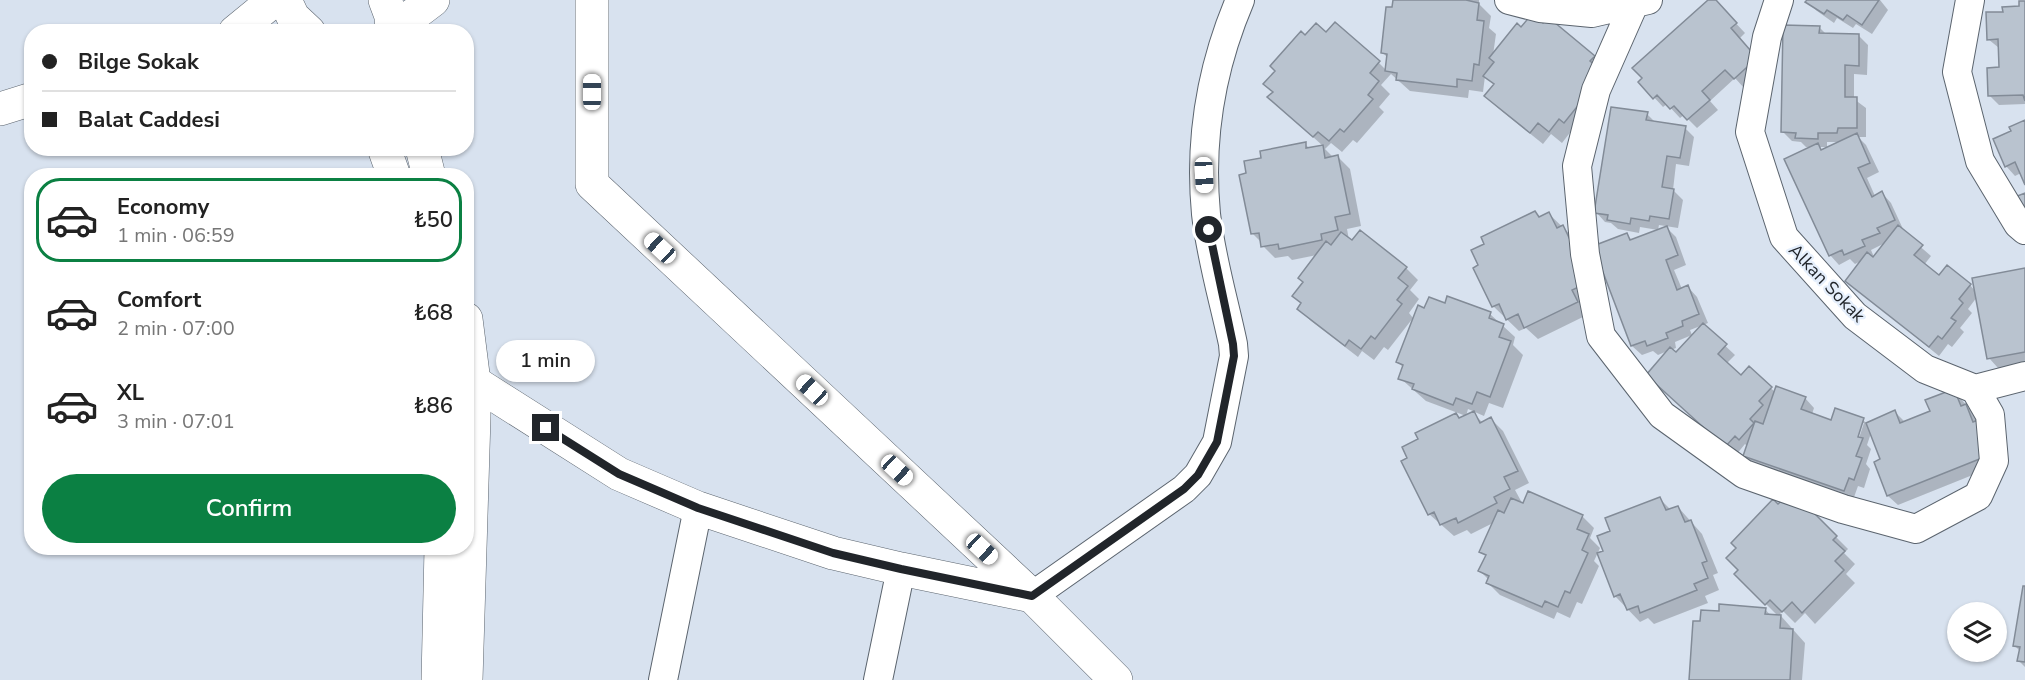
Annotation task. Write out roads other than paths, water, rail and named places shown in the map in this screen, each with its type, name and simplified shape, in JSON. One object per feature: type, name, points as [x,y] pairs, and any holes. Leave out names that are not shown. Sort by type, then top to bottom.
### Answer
[{"type":"street","points":[[245,24],[274,0]]},
{"type":"street","points":[[285,0],[293,17],[300,24]]},
{"type":"street","points":[[385,0],[392,24]]},
{"type":"street","points":[[401,24],[433,0]]},
{"type":"street","points":[[592,0],[592,184],[1032,596],[1116,680]]},
{"type":"street","points":[[474,382],[619,474],[698,508],[833,553],[1032,596],[1184,489],[1198,475],[1217,442],[1234,356],[1206,214],[1205,135],[1217,64],[1228,28],[1240,0]]},
{"type":"street","points":[[1509,0],[1540,8],[1592,13],[1642,2]]},
{"type":"street","name":"Alkan Sokak","points":[[1779,0],[1767,37],[1750,132],[1784,237],[1855,316],[1925,369],[1975,389]]},
{"type":"street","points":[[1970,0],[1957,72],[1980,160],[2018,224],[2025,230]]},
{"type":"street","points":[[1642,2],[1596,90],[1577,166],[1585,254],[1602,336],[1662,415],[1744,474],[1843,509],[1916,529],[1978,496],[1994,461],[1990,415],[1975,389],[2025,376]]},
{"type":"street","points":[[0,110],[24,102]]},
{"type":"street","points":[[474,382],[474,417]]},
{"type":"street","points":[[663,680],[698,508]]},
{"type":"street","points":[[438,680],[441,555]]},
{"type":"street","points":[[466,680],[470,555]]},
{"type":"street","points":[[878,680],[901,569]]}]
